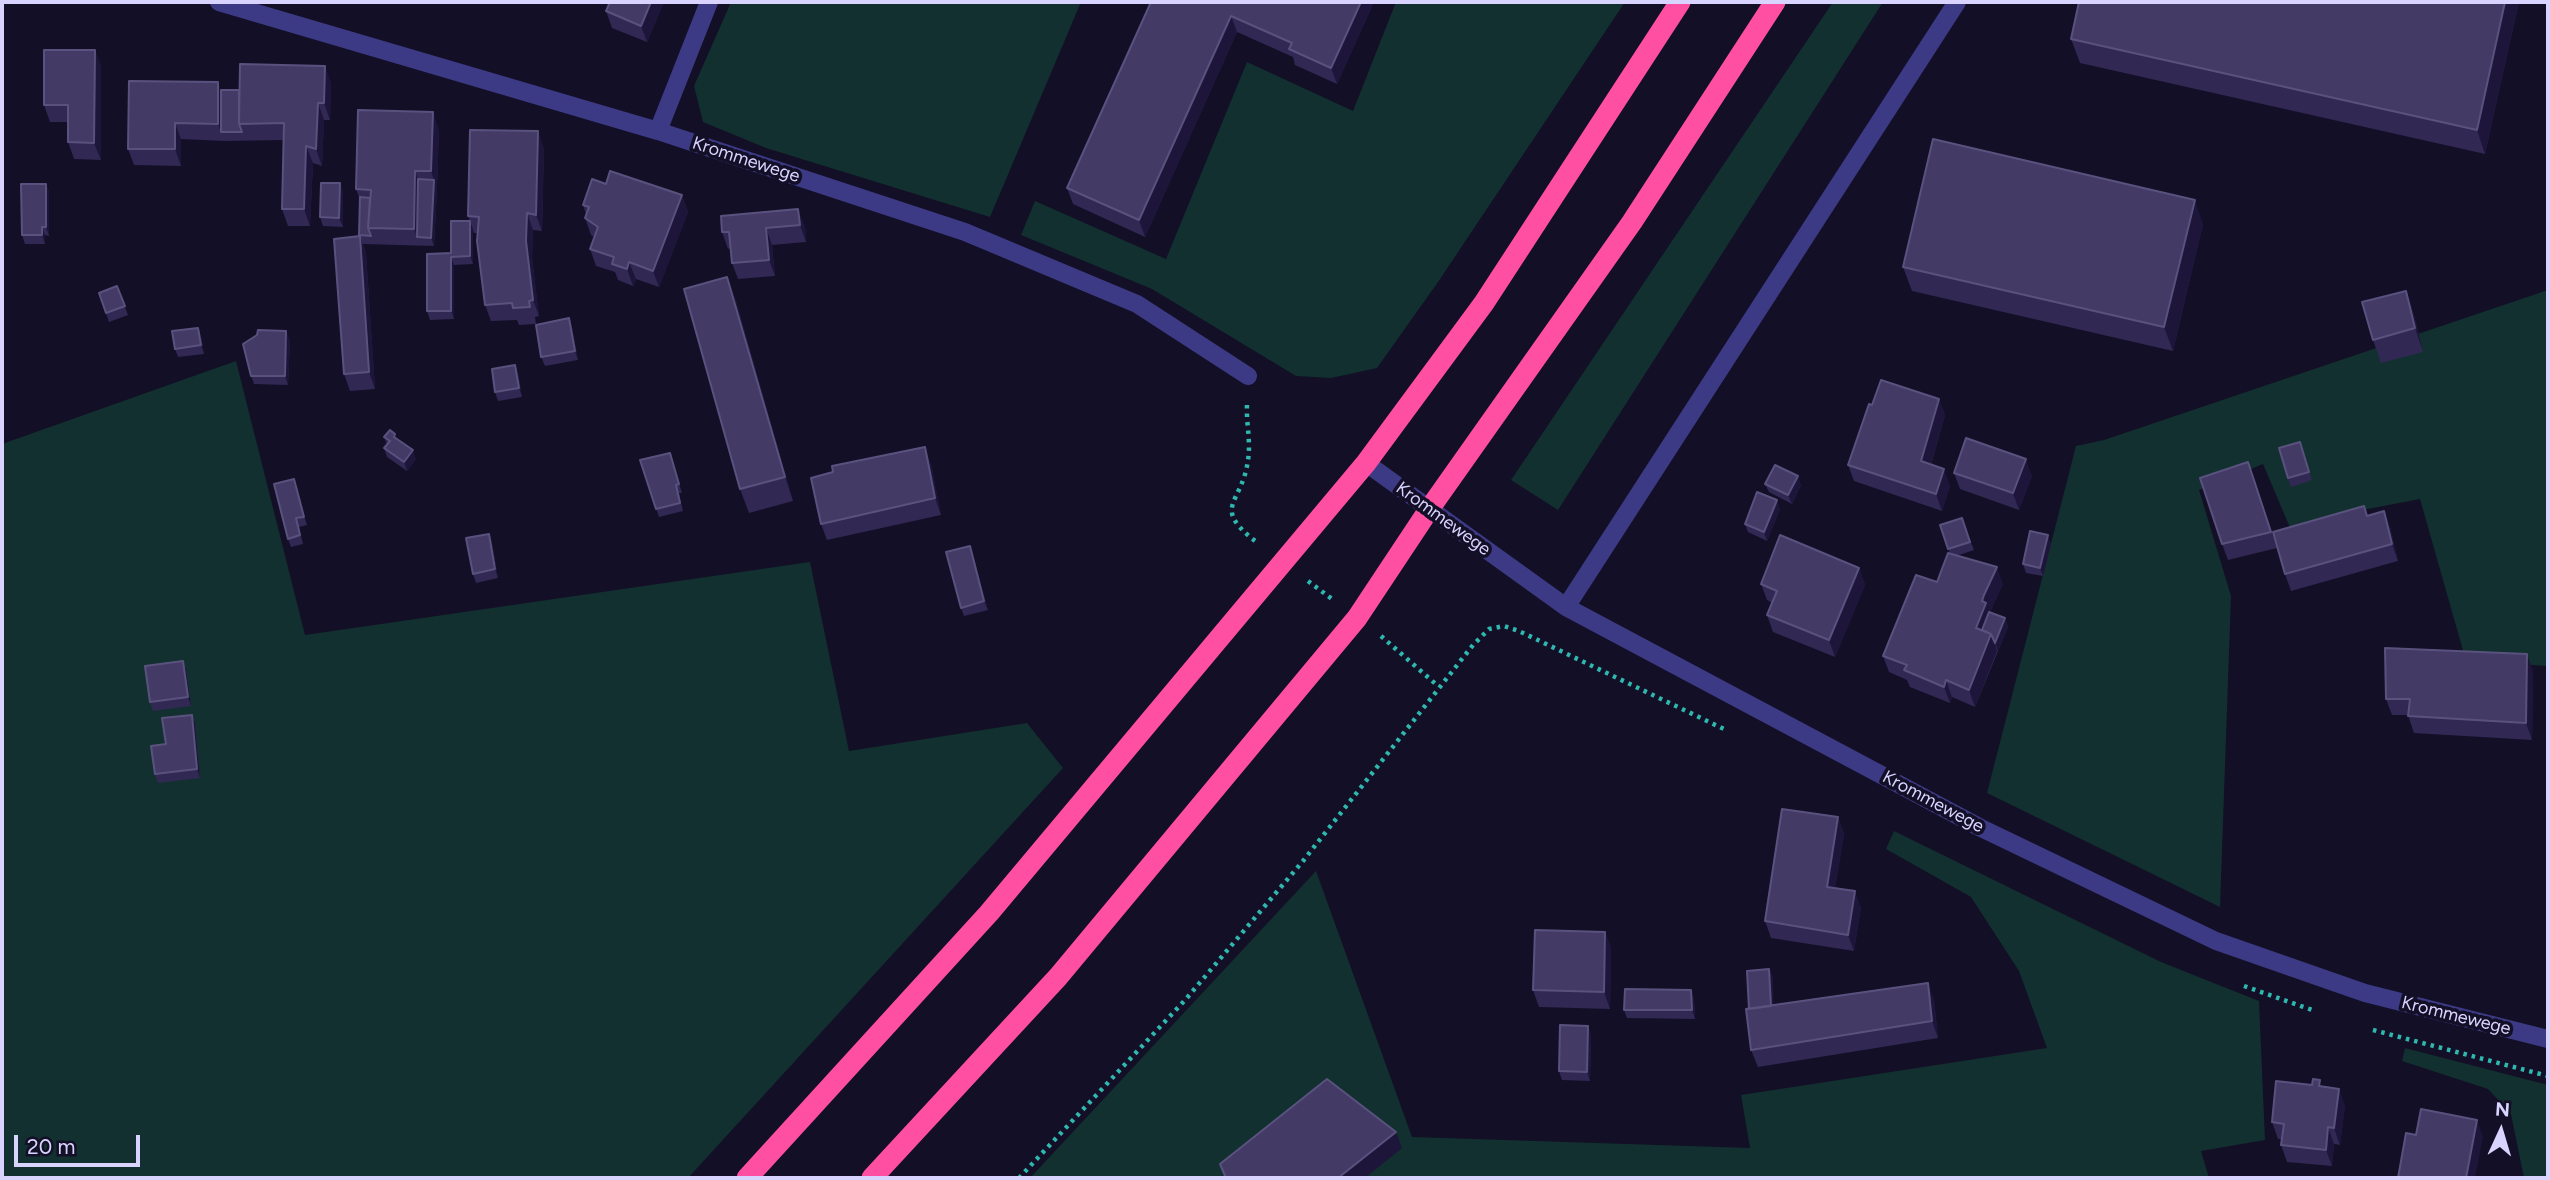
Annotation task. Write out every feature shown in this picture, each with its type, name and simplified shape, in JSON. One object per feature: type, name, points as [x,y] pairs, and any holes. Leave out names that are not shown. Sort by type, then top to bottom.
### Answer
[{"type":"highway","points":[[747,1178],[989,913],[1366,463],[1484,303],[1680,2]]},
{"type":"highway","points":[[872,1178],[1058,976],[1357,618],[1430,508],[1632,222],[1775,2]]},
{"type":"street","name":"Krommewege","points":[[219,2],[658,131],[977,237],[1137,304],[1248,376]]},
{"type":"street","points":[[658,131],[709,2]]},
{"type":"street","points":[[1566,607],[1957,2]]},
{"type":"street","name":"Krommewege","points":[[1366,463],[1566,607],[1981,828],[2216,942],[2365,993],[2548,1039]]},
{"type":"path","points":[[1019,1178],[1186,999],[1303,861],[1438,686],[1391,643],[1235,526],[1231,512],[1248,462],[1250,444],[1246,428],[1248,376]]},
{"type":"green space","points":[[731,2],[1081,2],[990,217],[766,148],[703,122],[694,86]]},
{"type":"green space","points":[[1396,2],[1625,2],[1438,282],[1377,368],[1331,378],[1296,376],[1152,289],[1021,235],[1035,201],[1166,259],[1247,62],[1353,111]]},
{"type":"green space","points":[[1833,2],[1883,2],[1558,510],[1511,480]]},
{"type":"green space","points":[[2548,290],[2548,666],[2466,661],[2420,499],[2352,512],[2291,530],[2263,464],[2199,490],[2231,596],[2220,907],[1987,793],[2076,446],[2104,440]]},
{"type":"green space","points":[[236,361],[305,635],[810,562],[849,751],[1027,723],[1063,768],[688,1178],[2,1178],[2,444]]},
{"type":"green space","points":[[1894,831],[2161,962],[2259,1001],[2265,1140],[2201,1151],[2209,1178],[1030,1178],[1316,871],[1412,1137],[1750,1148],[1741,1095],[2047,1048],[2019,971],[1971,897],[1886,849]]},
{"type":"green space","points":[[2405,1048],[2548,1085],[2548,1178],[2524,1178],[2511,1114],[2488,1089],[2402,1061]]},
{"type":"building","points":[[610,2],[651,2],[641,26],[606,11]]},
{"type":"building","points":[[1151,2],[1361,2],[1331,68],[1289,49],[1292,43],[1231,16],[1139,220],[1067,188]]},
{"type":"building","points":[[2079,2],[2505,2],[2477,130],[2071,39]]},
{"type":"building","points":[[44,50],[95,50],[94,143],[68,142],[68,105],[44,105]]},
{"type":"building","points":[[240,64],[325,66],[324,103],[318,103],[316,149],[306,146],[304,209],[282,209],[284,123],[239,124]]},
{"type":"building","points":[[129,81],[218,82],[218,124],[175,123],[175,149],[128,149]]},
{"type":"building","points":[[221,90],[239,90],[239,124],[242,132],[221,132]]},
{"type":"building","points":[[358,110],[433,112],[431,171],[415,171],[414,229],[368,228],[371,190],[356,189]]},
{"type":"building","points":[[470,130],[538,131],[536,215],[527,213],[526,241],[533,300],[529,301],[530,307],[513,308],[512,303],[485,305],[477,241],[479,217],[468,216]]},
{"type":"building","points":[[1933,139],[2195,200],[2164,327],[1903,267]]},
{"type":"building","points":[[610,171],[682,195],[653,271],[629,262],[627,269],[612,264],[614,257],[590,249],[598,227],[585,218],[589,207],[583,205],[592,179],[606,184]]},
{"type":"building","points":[[418,179],[434,180],[431,238],[417,237]]},
{"type":"building","points":[[321,183],[340,183],[339,218],[320,217]]},
{"type":"building","points":[[21,184],[46,184],[46,227],[42,227],[42,235],[22,235]]},
{"type":"building","points":[[360,197],[370,198],[368,228],[371,236],[359,235]]},
{"type":"building","points":[[798,209],[800,225],[766,228],[769,260],[732,263],[729,232],[722,232],[721,216]]},
{"type":"building","points":[[451,221],[470,221],[470,256],[451,257],[451,311],[427,311],[427,254],[451,253]]},
{"type":"building","points":[[360,236],[369,372],[344,374],[334,239]]},
{"type":"building","points":[[727,277],[785,477],[740,489],[684,289]]},
{"type":"building","points":[[117,286],[125,306],[106,313],[99,293]]},
{"type":"building","points":[[2406,291],[2415,328],[2373,340],[2362,302]]},
{"type":"building","points":[[569,318],[575,351],[541,357],[536,325]]},
{"type":"building","points":[[198,328],[201,345],[175,349],[172,331]]},
{"type":"building","points":[[258,330],[286,331],[285,376],[251,376],[243,344],[257,335]]},
{"type":"building","points":[[515,365],[519,388],[495,392],[492,369]]},
{"type":"building","points":[[1881,380],[1939,399],[1921,461],[1944,469],[1936,494],[1848,465],[1869,404],[1872,405]]},
{"type":"building","points":[[390,430],[395,434],[394,437],[413,450],[404,462],[384,448],[390,441],[384,437]]},
{"type":"building","points":[[1966,438],[2026,459],[2013,493],[1954,473]]},
{"type":"building","points":[[2300,442],[2309,472],[2288,478],[2279,448]]},
{"type":"building","points":[[925,447],[935,498],[821,524],[811,478],[833,472],[832,466]]},
{"type":"building","points":[[670,453],[679,484],[676,485],[680,503],[656,509],[640,460]]},
{"type":"building","points":[[2248,462],[2271,532],[2222,544],[2200,478]]},
{"type":"building","points":[[1775,465],[1798,476],[1788,495],[1765,484]]},
{"type":"building","points":[[294,479],[304,517],[296,518],[300,535],[288,539],[274,484]]},
{"type":"building","points":[[1757,492],[1777,500],[1764,532],[1745,524]]},
{"type":"building","points":[[2364,506],[2367,516],[2384,511],[2392,544],[2285,574],[2273,532]]},
{"type":"building","points":[[1962,518],[1970,542],[1948,549],[1940,525]]},
{"type":"building","points":[[2030,531],[2048,535],[2040,568],[2023,564]]},
{"type":"building","points":[[489,534],[495,569],[473,574],[466,538]]},
{"type":"building","points":[[1780,535],[1859,568],[1829,640],[1767,615],[1777,591],[1761,584]]},
{"type":"building","points":[[970,546],[984,601],[961,608],[946,552]]},
{"type":"building","points":[[1948,553],[1997,567],[1984,595],[1982,601],[1986,603],[1976,628],[1991,634],[1969,690],[1946,680],[1944,687],[1904,670],[1907,665],[1883,656],[1916,575],[1937,582]]},
{"type":"building","points":[[1989,612],[2005,618],[1995,643],[1991,634],[1982,630]]},
{"type":"building","points":[[2385,648],[2527,654],[2526,723],[2408,716],[2410,699],[2386,699]]},
{"type":"building","points":[[183,661],[188,697],[150,702],[145,666]]},
{"type":"building","points":[[192,715],[197,769],[155,774],[151,746],[166,744],[162,718]]},
{"type":"building","points":[[1782,809],[1838,817],[1827,887],[1855,891],[1848,935],[1765,921]]},
{"type":"building","points":[[1535,930],[1605,932],[1604,992],[1533,990]]},
{"type":"building","points":[[1769,969],[1771,1006],[1749,1009],[1747,971]]},
{"type":"building","points":[[1928,983],[1932,1021],[1751,1050],[1746,1009]]},
{"type":"building","points":[[1625,989],[1691,990],[1692,1010],[1624,1010]]},
{"type":"building","points":[[1560,1025],[1588,1026],[1587,1072],[1559,1071]]},
{"type":"building","points":[[1327,1079],[1396,1132],[1338,1178],[1226,1178],[1220,1164]]},
{"type":"building","points":[[2313,1079],[2320,1080],[2319,1086],[2339,1089],[2334,1128],[2328,1127],[2326,1150],[2281,1145],[2284,1124],[2272,1122],[2276,1081],[2312,1085]]},
{"type":"building","points":[[2421,1109],[2477,1120],[2466,1178],[2398,1178],[2406,1133],[2416,1135]]}]
